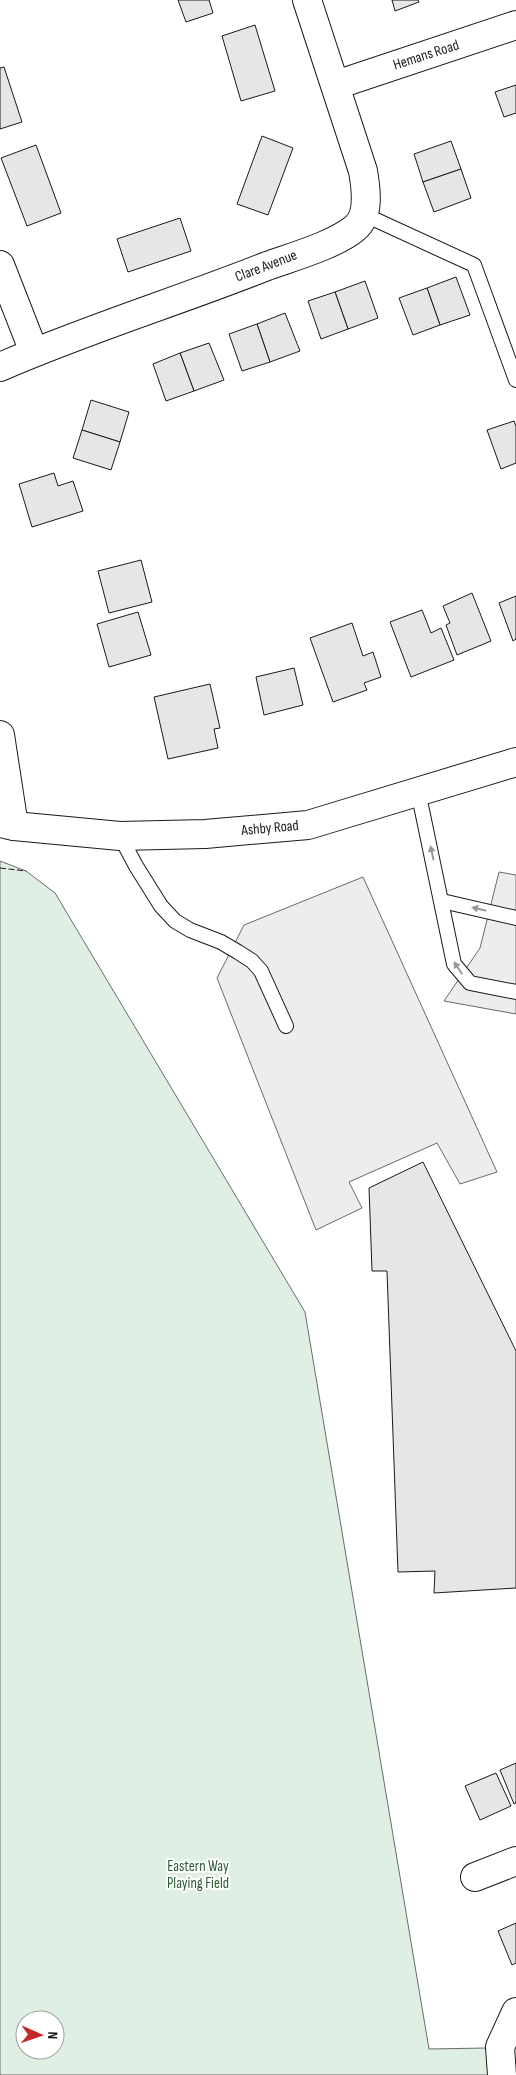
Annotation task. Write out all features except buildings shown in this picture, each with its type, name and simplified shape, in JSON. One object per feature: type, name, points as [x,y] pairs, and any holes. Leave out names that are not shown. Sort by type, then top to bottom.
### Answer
[{"type":"street","points":[[307,0],[363,170],[367,192],[363,214]]},
{"type":"street","name":"Hemans Road","points":[[336,85],[516,25]]},
{"type":"street","name":"Clare Avenue","points":[[34,352],[225,283],[337,239],[356,228],[363,214]]},
{"type":"street","points":[[0,265],[34,352],[0,367]]},
{"type":"street","name":"Ashby Road","points":[[0,735],[7,824],[120,836],[205,834],[308,825],[516,762]]},
{"type":"street","points":[[475,1877],[516,1861]]},
{"type":"street","points":[[502,2075],[500,2047],[516,2012]]},
{"type":"lane","points":[[363,214],[474,265],[516,380]]},
{"type":"lane","points":[[418,791],[454,964],[470,983],[516,992]]},
{"type":"lane","points":[[120,836],[161,906],[175,921],[190,930],[221,942],[252,961],[261,971],[286,1026]]},
{"type":"lane","points":[[442,901],[516,918]]},
{"type":"green space","name":"Eastern Way Playing Field","points":[[0,861],[26,871],[55,893],[305,1312],[429,2049],[486,2048],[489,2075],[0,2075]]},
{"type":"shaded area","points":[[499,872],[516,875],[516,1014],[444,1001],[480,948]]},
{"type":"shaded area","points":[[363,877],[497,1172],[460,1184],[437,1143],[349,1182],[362,1208],[316,1230],[217,978],[244,925]]},
{"type":"fence","points":[[0,868],[26,871]]}]
